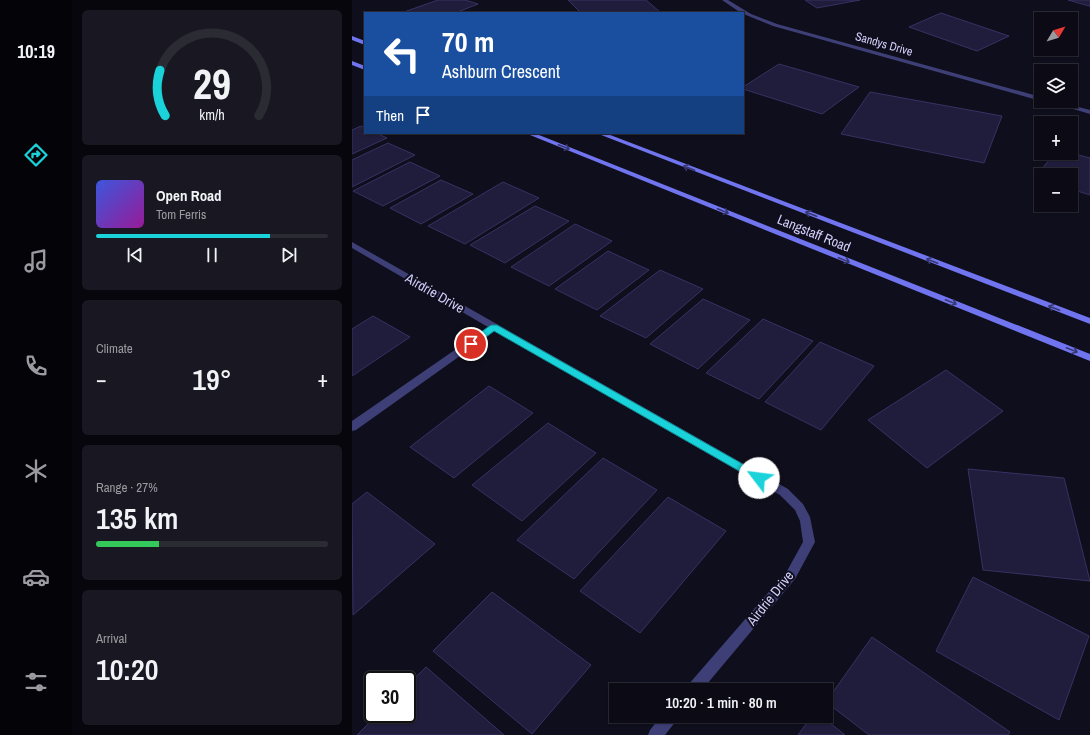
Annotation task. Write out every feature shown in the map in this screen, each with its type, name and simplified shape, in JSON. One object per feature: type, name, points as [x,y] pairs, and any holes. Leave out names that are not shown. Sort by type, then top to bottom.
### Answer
[{"type":"main road","points":[[352,38],[364,43]]},
{"type":"main road","points":[[352,63],[364,68]]},
{"type":"main road","name":"Langstaff Road","points":[[530,134],[1090,358]]},
{"type":"main road","name":"Langstaff Road","points":[[602,134],[1090,321]]},
{"type":"street","name":"Sandys Drive","points":[[725,0],[743,12]]},
{"type":"street","name":"Sandys Drive","points":[[744,13],[756,19],[775,25],[1034,97]]},
{"type":"street","points":[[1075,108],[1090,112]]},
{"type":"street","name":"Airdrie Drive","points":[[352,245],[784,492],[799,507],[806,521],[809,542],[792,575],[699,683]]},
{"type":"street","points":[[352,427],[494,327]]},
{"type":"street","points":[[654,735],[665,723]]},
{"type":"building","points":[[438,0],[465,0],[478,4],[458,12],[404,12]]},
{"type":"building","points":[[568,0],[646,0],[660,12],[580,12]]},
{"type":"building","points":[[805,0],[860,0],[817,8]]},
{"type":"building","points":[[1068,0],[1090,0],[1090,6],[1089,6]]},
{"type":"building","points":[[941,13],[1009,36],[977,51],[909,27]]},
{"type":"building","points":[[779,64],[859,87],[822,114],[744,89],[744,86]]},
{"type":"building","points":[[870,92],[1002,116],[984,163],[841,134]]},
{"type":"building","points":[[361,126],[364,128],[364,134],[378,134],[387,138],[352,154],[352,130]]},
{"type":"building","points":[[388,143],[415,155],[352,187],[352,160]]},
{"type":"building","points":[[1078,155],[1090,158],[1090,195],[1078,191],[1078,168],[1042,168],[1049,160],[1078,160]]},
{"type":"building","points":[[410,162],[440,176],[383,206],[353,191]]},
{"type":"building","points":[[441,180],[473,194],[421,224],[390,208]]},
{"type":"building","points":[[503,182],[539,198],[465,244],[428,226]]},
{"type":"building","points":[[535,206],[569,221],[505,263],[470,245]]},
{"type":"building","points":[[575,224],[612,241],[549,286],[511,267]]},
{"type":"building","points":[[608,251],[649,270],[597,310],[555,289]]},
{"type":"building","points":[[660,270],[703,289],[646,338],[600,316]]},
{"type":"building","points":[[703,299],[750,320],[698,369],[650,344]]},
{"type":"building","points":[[373,316],[410,337],[352,376],[352,329]]},
{"type":"building","points":[[763,319],[813,341],[759,399],[706,373]]},
{"type":"building","points":[[820,342],[874,366],[821,430],[765,402]]},
{"type":"building","points":[[946,370],[1003,411],[927,468],[868,420]]},
{"type":"building","points":[[489,386],[533,413],[454,478],[410,447]]},
{"type":"building","points":[[548,423],[596,453],[522,521],[472,485]]},
{"type":"building","points":[[603,458],[657,490],[574,579],[517,540]]},
{"type":"building","points":[[968,469],[1064,478],[1090,581],[983,570]]},
{"type":"building","points":[[367,492],[435,544],[353,615],[352,504]]},
{"type":"building","points":[[668,497],[726,531],[640,633],[580,591]]},
{"type":"building","points":[[973,577],[1089,636],[1059,720],[936,651]]},
{"type":"building","points":[[492,592],[591,665],[532,734],[433,651]]},
{"type":"building","points":[[872,637],[1010,732],[1008,735],[869,735],[833,707],[833,692]]},
{"type":"building","points":[[426,667],[504,735],[357,735],[369,723],[416,723],[416,677]]},
{"type":"building","points":[[807,723],[830,723],[845,735],[798,735]]},
{"type":"route","points":[[471,344],[494,327],[759,478]]}]
